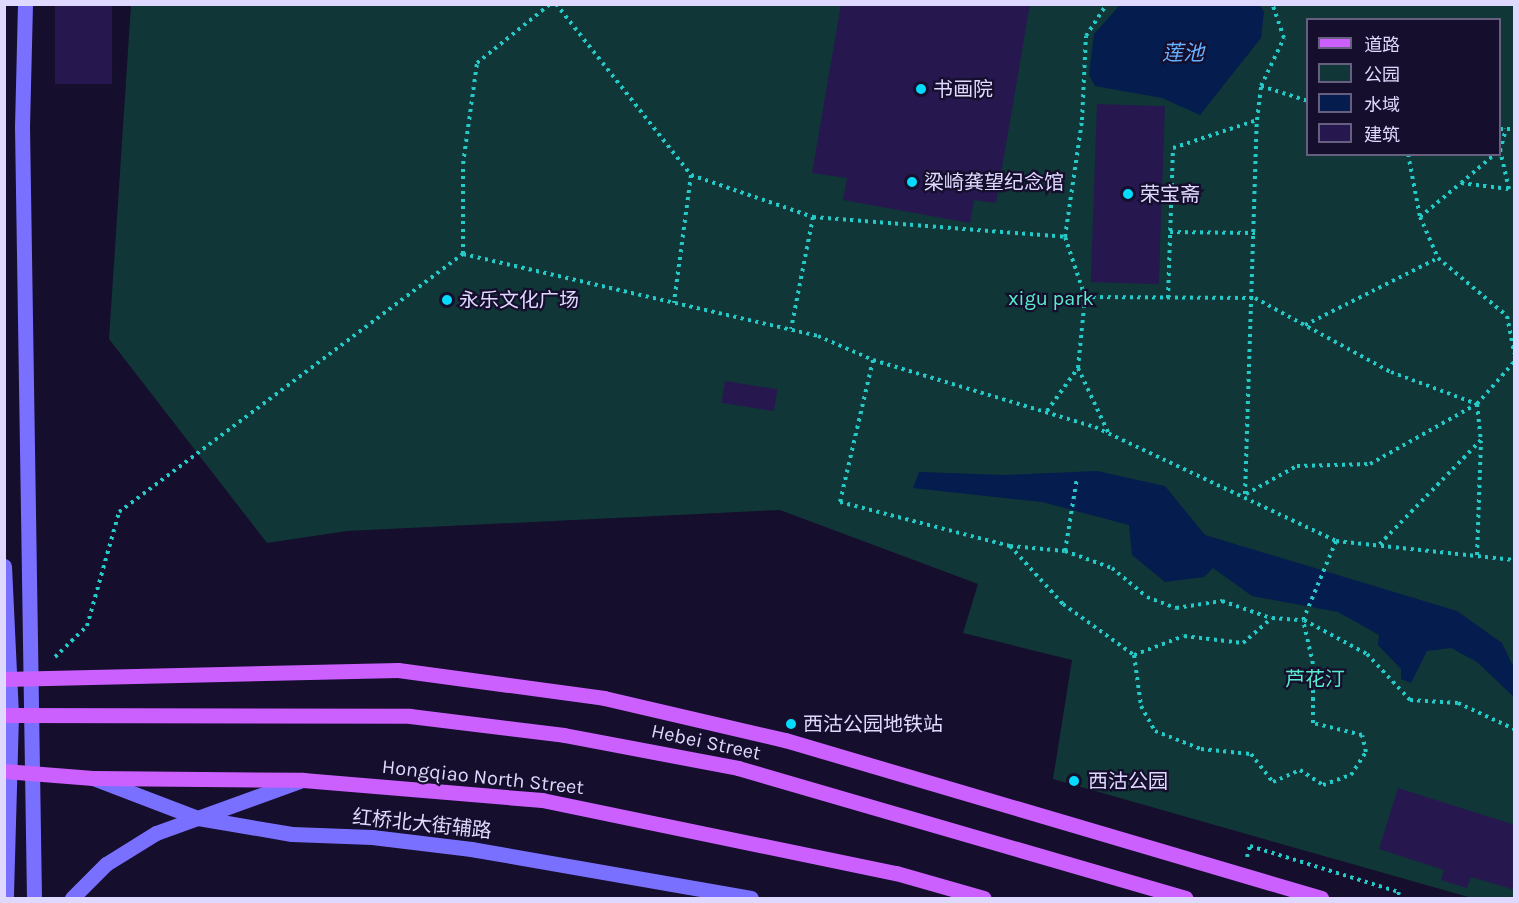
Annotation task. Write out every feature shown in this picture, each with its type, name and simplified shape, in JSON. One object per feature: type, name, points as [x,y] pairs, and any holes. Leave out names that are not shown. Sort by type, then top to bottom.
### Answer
[{"type":"main road","points":[[25,4],[22,126],[33,679],[34,898]]},
{"type":"main road","points":[[4,566],[8,715],[6,898]]},
{"type":"main road","points":[[7,679],[398,670],[604,698],[785,740],[1321,898]]},
{"type":"main road","points":[[8,715],[410,716],[564,735],[738,768],[1186,898]]},
{"type":"main road","name":"Hongqiao North Street","points":[[7,771],[93,778],[303,780],[542,800],[896,873],[984,898]]},
{"type":"main road","name":"红桥北大街辅路","points":[[93,778],[198,818],[292,834],[372,837],[471,849],[751,898]]},
{"type":"main road","points":[[72,898],[130,847],[198,818],[303,780]]},
{"type":"path","points":[[464,254],[463,164],[477,63],[550,4]]},
{"type":"path","points":[[556,4],[691,175],[813,217],[1065,237]]},
{"type":"path","points":[[1047,411],[1078,368],[1085,297],[1065,237],[1082,120],[1086,36],[1107,4]]},
{"type":"path","points":[[1245,494],[1255,298],[1257,120],[1261,86],[1284,38],[1272,4]]},
{"type":"path","points":[[1261,86],[1306,100]]},
{"type":"path","points":[[1167,298],[1173,148],[1257,120]]},
{"type":"path","points":[[1501,129],[1515,129]]},
{"type":"path","points":[[1501,147],[1506,129]]},
{"type":"path","points":[[1461,183],[1509,189],[1501,155]]},
{"type":"path","points":[[1408,156],[1420,217],[1438,258],[1507,316],[1515,352]]},
{"type":"path","points":[[1420,217],[1494,156]]},
{"type":"path","points":[[674,303],[691,175]]},
{"type":"path","points":[[791,329],[813,217]]},
{"type":"path","points":[[1170,232],[1256,233]]},
{"type":"path","points":[[33,679],[87,626],[119,512],[464,254],[818,336],[873,360],[1047,411],[1108,433],[1245,494],[1336,541],[1515,560]]},
{"type":"path","points":[[1304,326],[1438,258]]},
{"type":"path","points":[[1085,297],[1255,298],[1391,372],[1477,405]]},
{"type":"path","points":[[873,360],[840,502],[1010,546],[1065,551],[1112,568],[1147,597],[1176,608],[1222,601],[1272,618],[1303,620],[1367,654],[1410,700],[1458,702],[1515,729]]},
{"type":"path","points":[[1245,494],[1297,466],[1370,464],[1477,405],[1515,362]]},
{"type":"path","points":[[1078,368],[1108,433]]},
{"type":"path","points":[[1477,405],[1481,440],[1477,555]]},
{"type":"path","points":[[1378,545],[1481,440]]},
{"type":"path","points":[[1065,551],[1077,478]]},
{"type":"path","points":[[1010,546],[1063,604],[1134,655],[1141,706],[1155,731],[1202,749],[1251,754],[1272,783],[1300,770],[1323,785],[1351,775],[1366,752],[1362,735],[1313,723],[1313,664],[1303,620],[1336,541]]},
{"type":"path","points":[[1134,655],[1184,636],[1243,643],[1272,618]]},
{"type":"path","points":[[1250,846],[1399,892],[1396,898]]},
{"type":"green space","name":"xigu park","points":[[131,5],[1514,5],[1514,898],[1472,898],[1053,779],[1072,660],[963,633],[978,584],[780,510],[347,531],[267,543],[109,339]]},
{"type":"water","name":"莲池","points":[[1121,4],[1260,5],[1264,12],[1261,38],[1200,115],[1162,98],[1095,86],[1089,75],[1094,34]]},
{"type":"water","points":[[1097,471],[1165,486],[1205,535],[1457,611],[1502,643],[1514,668],[1514,697],[1477,662],[1451,648],[1427,651],[1411,683],[1401,679],[1401,669],[1378,645],[1379,635],[1338,612],[1252,596],[1213,568],[1204,577],[1165,582],[1132,555],[1129,525],[1042,502],[913,488],[919,472],[1005,475]]},
{"type":"building","points":[[55,4],[112,4],[112,84],[55,84]]},
{"type":"building","name":"书画院","points":[[841,4],[1030,4],[996,203],[974,200],[970,223],[843,200],[847,178],[812,173]]},
{"type":"building","name":"荣宝斋","points":[[1097,104],[1165,106],[1159,284],[1091,282]]},
{"type":"building","points":[[725,381],[777,389],[774,411],[722,403]]},
{"type":"building","points":[[1398,788],[1515,825],[1515,890],[1471,877],[1467,888],[1441,880],[1444,870],[1379,849]]},
{"type":"place","name":"书画院","points":[[921,89]]},
{"type":"place","name":"梁崎龚望纪念馆","points":[[912,182]]},
{"type":"place","name":"荣宝斋","points":[[1128,194]]},
{"type":"place","name":"永乐文化广场","points":[[447,300]]},
{"type":"place","name":"西沽公园地铁站","points":[[791,724]]},
{"type":"place","name":"西沽公园","points":[[1074,781]]},
{"type":"park label","name":"芦花汀","points":[[1315,679]]}]
